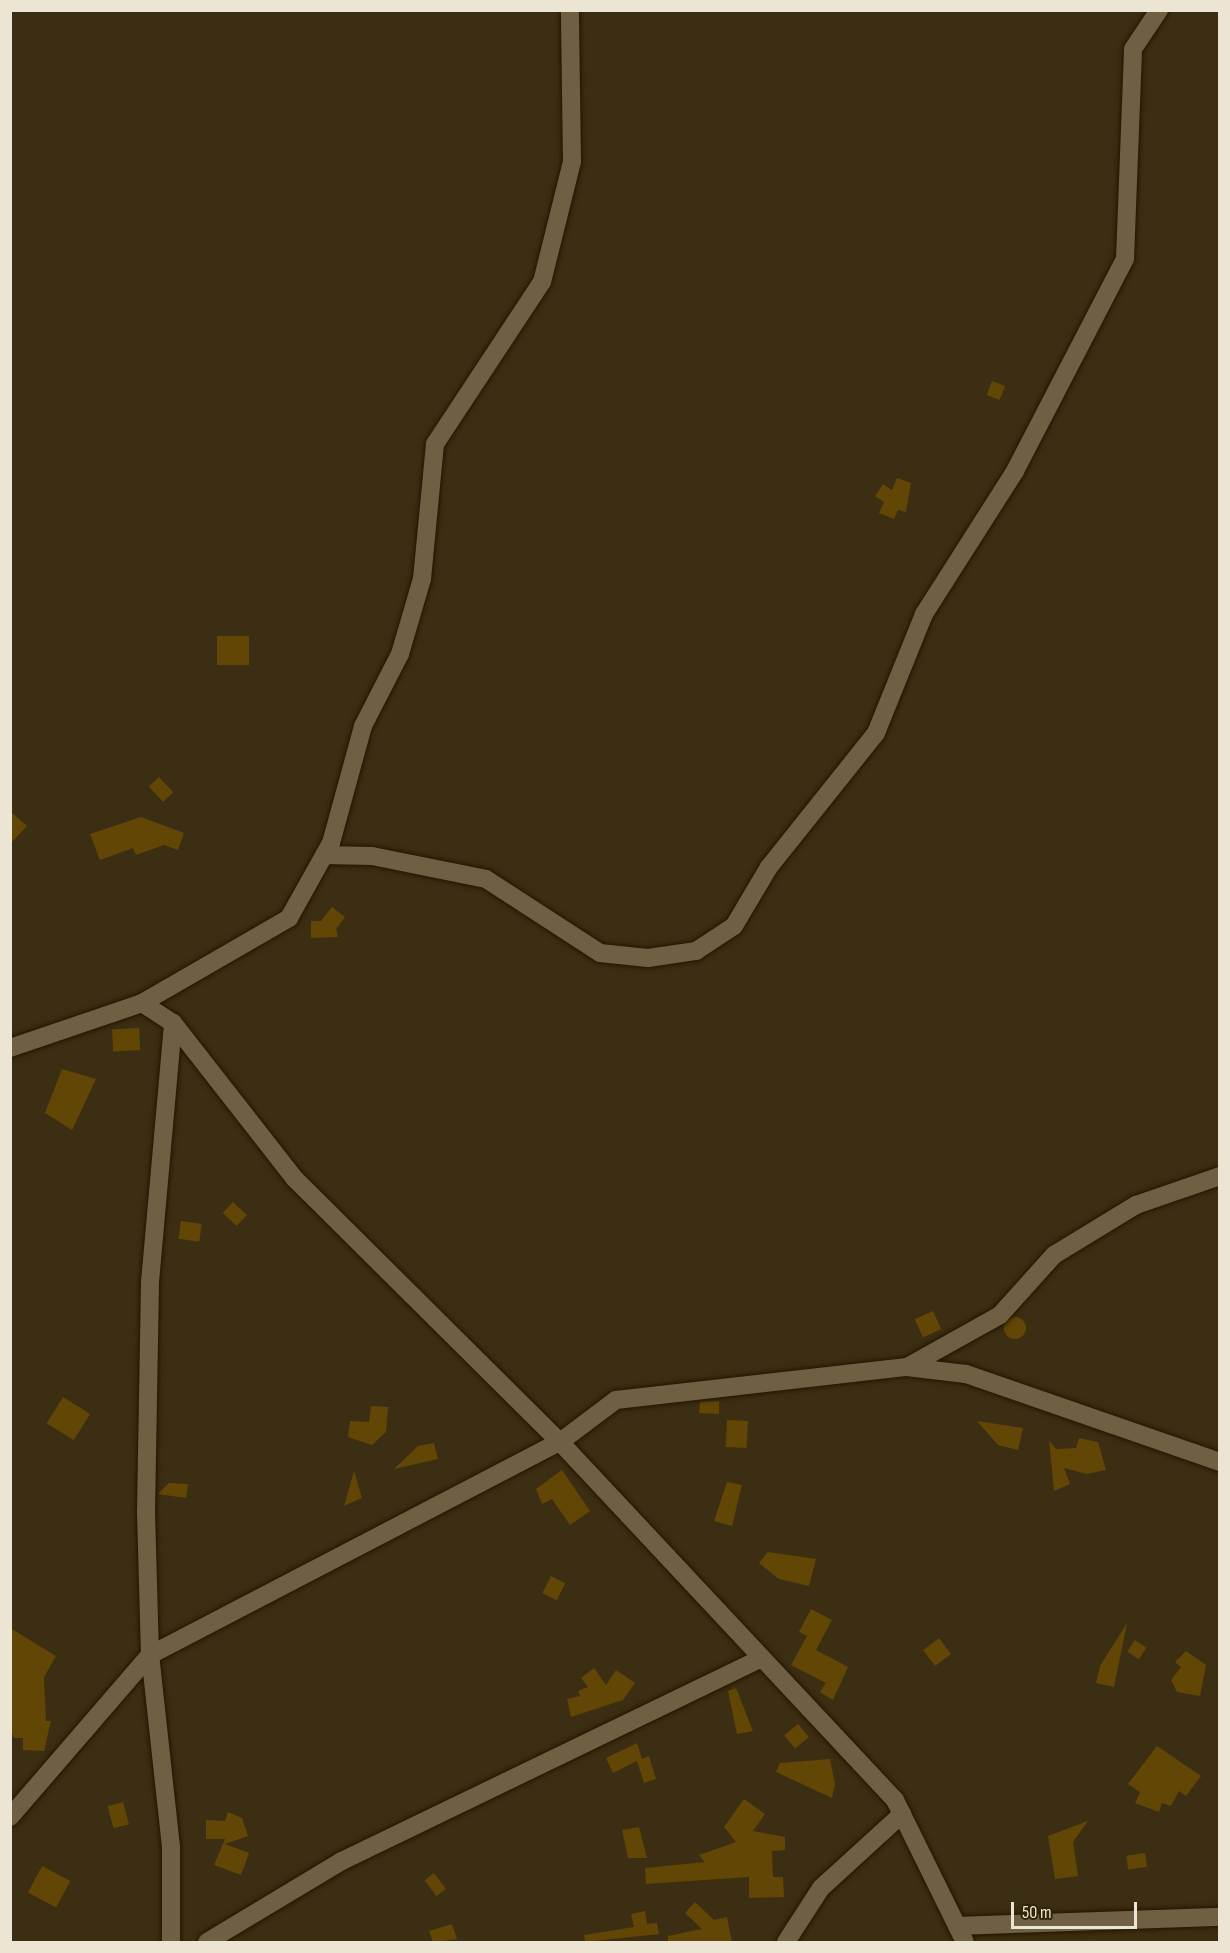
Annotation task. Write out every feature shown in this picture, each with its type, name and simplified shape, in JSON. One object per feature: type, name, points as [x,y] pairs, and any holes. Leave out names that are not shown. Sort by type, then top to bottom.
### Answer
[{"type":"street","points":[[10,1048],[142,1003],[289,918],[324,855],[363,726],[400,654],[422,579],[435,444],[542,282],[572,162],[570,10]]},
{"type":"street","points":[[324,855],[372,856],[486,879],[600,953],[648,958],[696,951],[734,926],[776,858],[876,733],[924,614],[1015,471],[1125,259],[1133,50],[1159,10]]},
{"type":"street","points":[[142,1003],[173,1023],[294,1178],[561,1442],[894,1800],[961,1934],[1220,1917]]},
{"type":"street","points":[[171,1942],[171,1847],[150,1655],[150,1282],[173,1023]]},
{"type":"street","points":[[907,1367],[1000,1315],[1054,1255],[1136,1205],[1220,1176]]},
{"type":"street","points":[[10,1817],[150,1655],[561,1442],[616,1400],[907,1367],[966,1374],[1220,1462]]},
{"type":"street","points":[[207,1942],[342,1861],[762,1658]]},
{"type":"street","points":[[786,1942],[821,1887],[902,1814]]},
{"type":"building","points":[[992,381],[1005,386],[1000,400],[987,395]]},
{"type":"building","points":[[897,478],[911,483],[906,512],[898,510],[894,519],[879,513],[884,502],[875,496],[883,484],[892,490]]},
{"type":"building","points":[[217,636],[249,636],[249,665],[217,665]]},
{"type":"building","points":[[159,777],[173,792],[163,802],[149,787]]},
{"type":"building","points":[[10,811],[27,826],[10,844]]},
{"type":"building","points":[[141,817],[184,833],[178,850],[164,845],[136,855],[133,848],[100,860],[90,834]]},
{"type":"building","points":[[332,907],[345,917],[336,929],[338,937],[311,938],[311,921],[321,921]]},
{"type":"building","points":[[139,1028],[140,1050],[113,1051],[112,1029]]},
{"type":"building","points":[[62,1069],[96,1079],[72,1130],[45,1113]]},
{"type":"building","points":[[233,1202],[247,1215],[237,1226],[223,1213]]},
{"type":"building","points":[[181,1221],[202,1224],[199,1242],[178,1239]]},
{"type":"building","points":[[933,1311],[941,1329],[923,1337],[915,1319]]},
{"type":"building","points":[[1015,1317],[1023,1320],[1026,1328],[1023,1336],[1015,1339],[1007,1336],[1004,1328],[1007,1320]]},
{"type":"building","points":[[63,1397],[90,1414],[74,1440],[47,1423]]},
{"type":"building","points":[[719,1401],[719,1414],[699,1413],[700,1402]]},
{"type":"building","points":[[371,1406],[388,1407],[386,1432],[372,1445],[348,1437],[350,1421],[369,1422]]},
{"type":"building","points":[[727,1420],[748,1421],[747,1448],[726,1447]]},
{"type":"building","points":[[977,1421],[1023,1428],[1018,1450],[998,1445]]},
{"type":"building","points":[[1079,1438],[1098,1442],[1106,1470],[1087,1474],[1064,1468],[1070,1484],[1054,1491],[1049,1440],[1056,1449],[1076,1448]]},
{"type":"building","points":[[434,1443],[438,1459],[394,1469],[418,1446]]},
{"type":"building","points":[[562,1470],[590,1511],[570,1525],[552,1499],[542,1504],[536,1489]]},
{"type":"building","points":[[354,1471],[362,1498],[344,1506]]},
{"type":"building","points":[[727,1482],[742,1485],[732,1526],[714,1521]]},
{"type":"building","points":[[169,1483],[188,1484],[186,1498],[158,1494]]},
{"type":"building","points":[[768,1552],[816,1559],[809,1586],[779,1579],[759,1563]]},
{"type":"building","points":[[551,1576],[565,1583],[557,1600],[542,1593]]},
{"type":"building","points":[[811,1609],[832,1620],[816,1650],[848,1667],[833,1700],[820,1692],[826,1683],[791,1665],[807,1636],[799,1632]]},
{"type":"building","points":[[1127,1623],[1114,1687],[1096,1683],[1100,1666]]},
{"type":"building","points":[[10,1628],[56,1656],[44,1677],[46,1721],[51,1721],[44,1751],[23,1750],[23,1738],[14,1738],[10,1729]]},
{"type":"building","points":[[939,1638],[951,1654],[935,1666],[923,1650]]},
{"type":"building","points":[[1135,1640],[1147,1648],[1139,1659],[1127,1652]]},
{"type":"building","points":[[1186,1651],[1206,1665],[1200,1696],[1177,1692],[1171,1680],[1181,1667],[1175,1662]]},
{"type":"building","points":[[594,1668],[606,1685],[616,1670],[635,1683],[623,1700],[571,1717],[567,1699],[580,1696],[578,1691],[588,1687],[581,1678]]},
{"type":"building","points":[[736,1688],[753,1731],[737,1734],[728,1691]]},
{"type":"building","points":[[798,1724],[809,1737],[795,1749],[784,1736]]},
{"type":"building","points":[[637,1743],[642,1759],[649,1756],[656,1779],[644,1783],[637,1761],[613,1773],[606,1758]]},
{"type":"building","points":[[1157,1746],[1201,1776],[1186,1796],[1179,1791],[1171,1806],[1162,1803],[1159,1812],[1135,1803],[1140,1792],[1128,1784]]},
{"type":"building","points":[[830,1759],[835,1784],[832,1798],[776,1772],[780,1763]]},
{"type":"building","points":[[744,1799],[765,1814],[753,1831],[785,1837],[785,1850],[772,1851],[773,1877],[783,1877],[784,1897],[749,1898],[749,1877],[646,1884],[645,1868],[705,1862],[699,1855],[736,1842],[724,1827]]},
{"type":"building","points":[[123,1802],[129,1824],[113,1828],[108,1806]]},
{"type":"building","points":[[228,1812],[242,1818],[248,1836],[225,1844],[249,1853],[241,1875],[214,1865],[225,1839],[206,1839],[206,1820],[225,1821]]},
{"type":"building","points":[[1088,1821],[1073,1842],[1078,1876],[1055,1879],[1048,1836]]},
{"type":"building","points":[[639,1827],[647,1858],[628,1858],[622,1830]]},
{"type":"building","points":[[1145,1853],[1147,1867],[1128,1870],[1126,1856]]},
{"type":"building","points":[[42,1866],[70,1881],[56,1908],[28,1892]]},
{"type":"building","points":[[434,1873],[446,1889],[436,1896],[424,1880]]},
{"type":"building","points":[[695,1902],[714,1920],[727,1917],[732,1942],[668,1942],[668,1936],[702,1929],[685,1913]]},
{"type":"building","points":[[645,1911],[647,1924],[657,1923],[659,1934],[585,1942],[584,1935],[634,1927],[631,1914]]},
{"type":"building","points":[[452,1924],[457,1939],[433,1942],[429,1931]]}]
